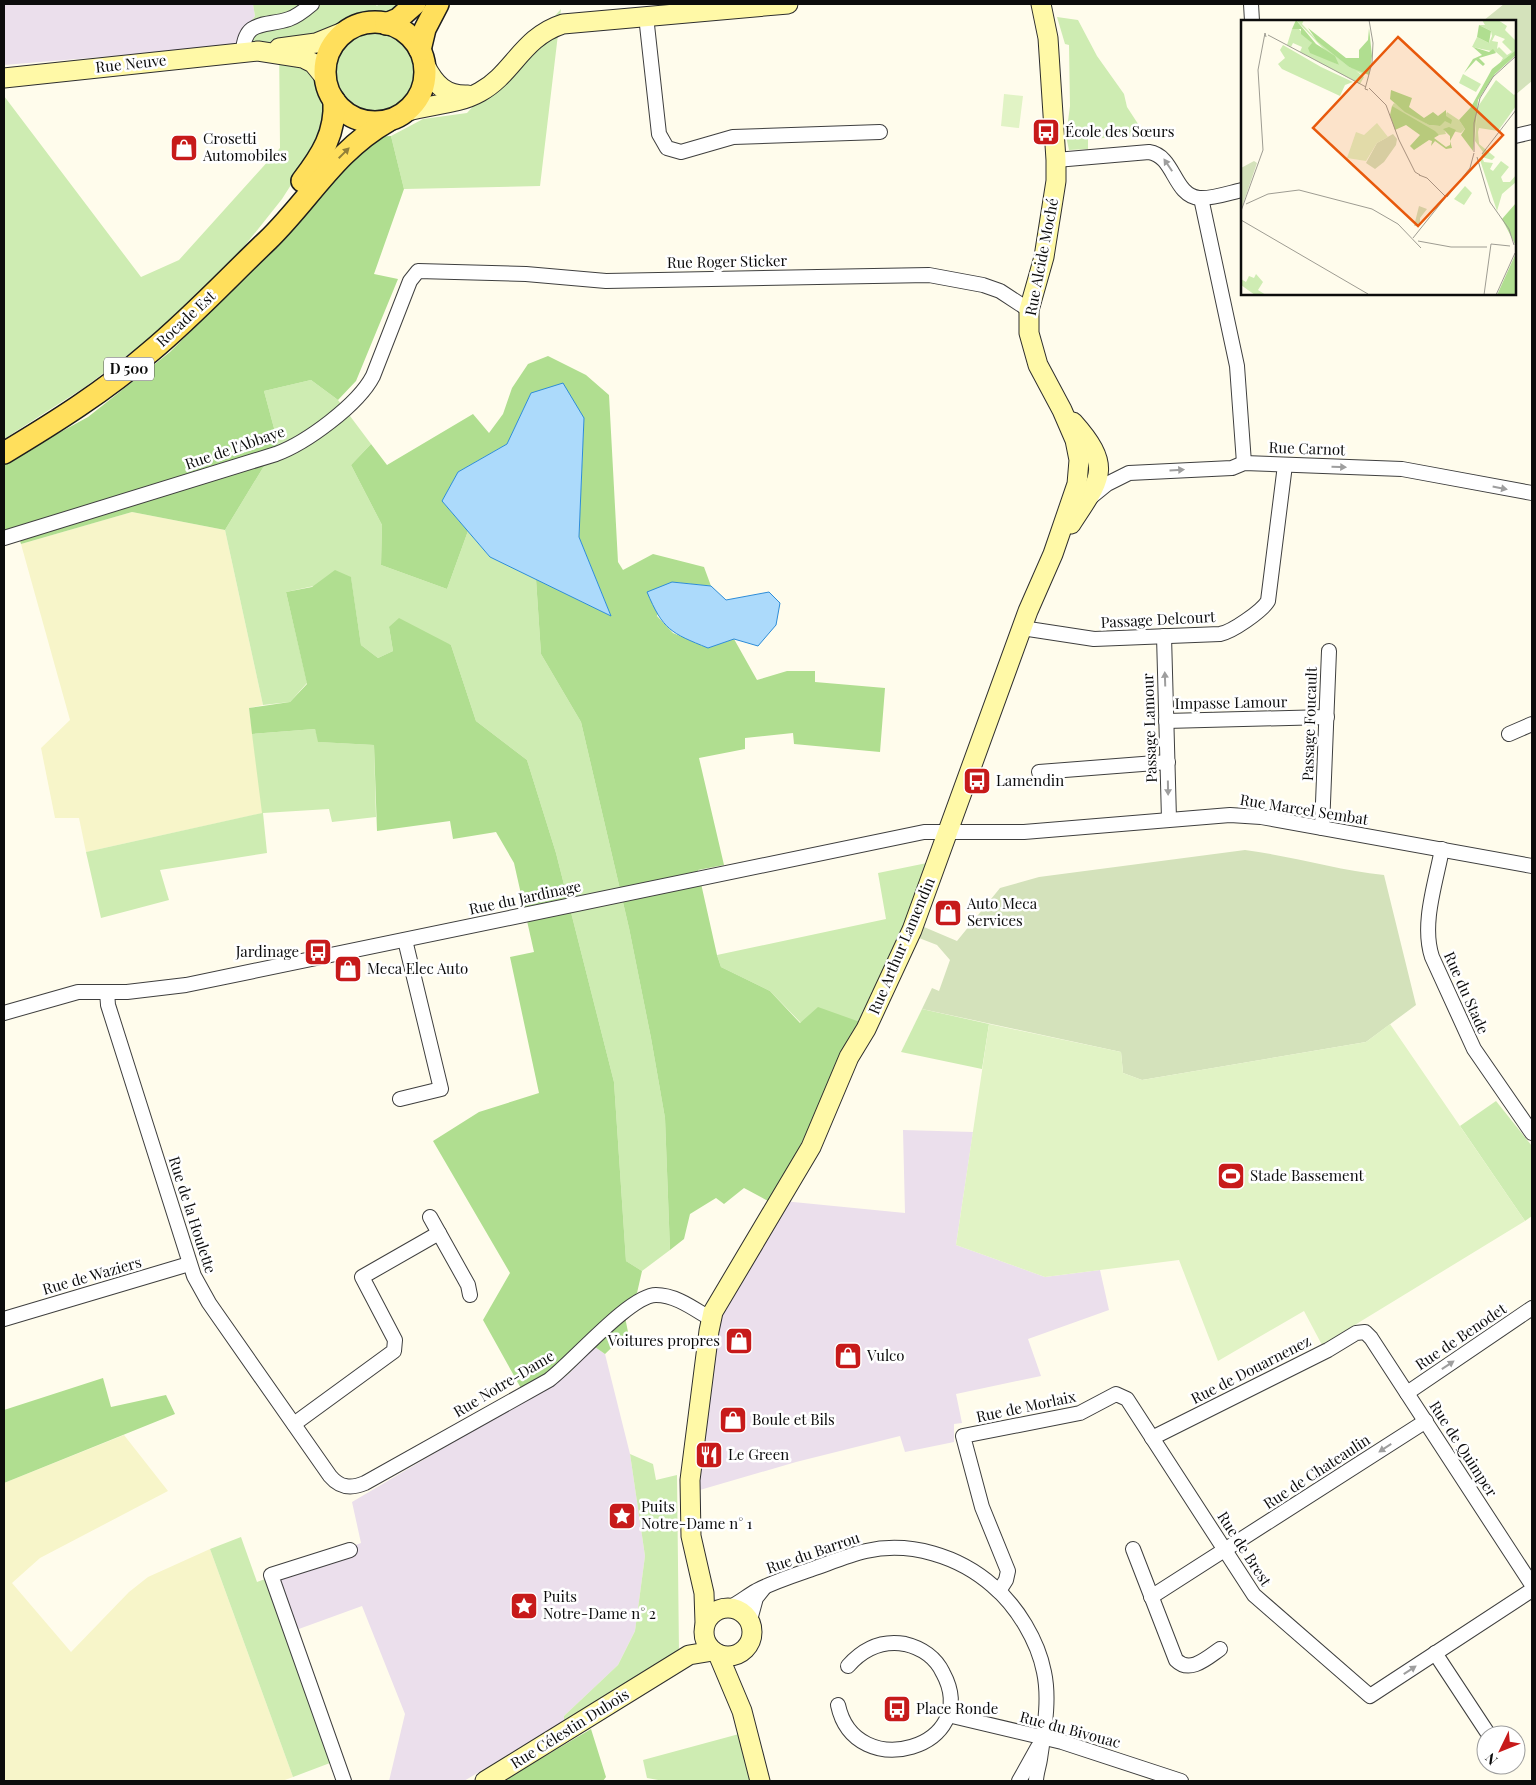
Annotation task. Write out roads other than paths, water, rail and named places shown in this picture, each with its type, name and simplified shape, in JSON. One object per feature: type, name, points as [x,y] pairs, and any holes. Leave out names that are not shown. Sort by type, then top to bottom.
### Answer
[{"type":"main road","points":[[386,24],[398,18],[415,4]]},
{"type":"main road","points":[[422,58],[406,33],[386,24],[370,23],[348,30],[340,37],[330,51],[326,79],[334,100],[341,108],[355,118],[371,122],[397,116],[420,94],[425,77],[422,58],[424,29],[438,4]]},
{"type":"main road","name":"D 500","points":[[240,266],[328,142],[335,120],[334,100]]},
{"type":"main road","name":"D 500","points":[[240,266],[275,232],[347,149],[397,116]]},
{"type":"main road","name":"Rocade Est","points":[[4,453],[57,420],[128,370],[181,325],[240,266]]},
{"type":"street","points":[[251,51],[245,35],[252,28],[289,19],[312,4]]},
{"type":"street","points":[[397,116],[455,102],[475,95],[492,83],[527,46],[548,30],[579,21],[788,4]]},
{"type":"street","name":"Rue Alcide Moché","points":[[1041,4],[1048,38],[1056,160],[1054,199],[1044,257],[1029,310],[1029,333],[1038,365],[1062,410]]},
{"type":"street","name":"Rue Alcide Moché","points":[[1048,38],[1051,4]]},
{"type":"street","points":[[1251,4],[1252,20]]},
{"type":"street","points":[[646,16],[659,134],[663,144],[672,150],[681,152],[733,137],[880,132]]},
{"type":"street","name":"Rue Neuve","points":[[4,78],[316,43],[348,30]]},
{"type":"street","name":"Rue Neuve","points":[[251,51],[304,58],[313,63],[326,79]]},
{"type":"street","points":[[422,58],[435,82],[444,90],[458,95],[475,95]]},
{"type":"street","points":[[1516,136],[1532,132]]},
{"type":"street","points":[[1056,160],[1154,153],[1166,160],[1183,188],[1194,196],[1201,198],[1241,190]]},
{"type":"street","points":[[1201,198],[1238,366],[1244,463]]},
{"type":"street","name":"Rue Roger Sticker","points":[[418,271],[526,274],[606,281],[929,274],[970,281],[991,288],[1029,310]]},
{"type":"street","name":"Rue de l'Abbaye","points":[[4,538],[276,454],[299,443],[344,411],[366,388],[373,376],[410,280],[418,271]]},
{"type":"street","points":[[1062,410],[1075,440],[1085,454],[1099,467],[1118,473],[1129,473]]},
{"type":"street","points":[[1053,554],[1097,482],[1099,467],[1092,447],[1062,410]]},
{"type":"street","points":[[1053,554],[1077,484],[1079,460],[1075,440]]},
{"type":"street","name":"Rue Carnot","points":[[1088,499],[1099,489],[1129,473],[1232,468],[1244,463],[1402,469],[1532,493]]},
{"type":"street","name":"Passage Delcourt","points":[[1022,628],[1088,639],[1225,633],[1266,605],[1285,465]]},
{"type":"street","name":"Rue Arthur Lamendin","points":[[711,1319],[717,1305],[740,1270],[771,1211],[815,1138],[850,1057],[866,1029],[912,930],[1022,628],[1053,554]]},
{"type":"street","name":"Passage Lamour","points":[[1164,636],[1169,819]]},
{"type":"street","name":"Passage Foucault","points":[[1322,828],[1329,650]]},
{"type":"street","name":"Impasse Lamour","points":[[1166,721],[1327,717]]},
{"type":"street","points":[[1509,734],[1532,724]]},
{"type":"street","points":[[1039,772],[1168,762]]},
{"type":"street","name":"Rue Marcel Sembat","points":[[949,832],[1024,832],[1230,815],[1322,828],[1532,866]]},
{"type":"street","name":"Rue du Jardinage","points":[[4,1013],[78,992],[178,987],[924,832],[949,832]]},
{"type":"street","name":"Rue du Stade","points":[[1442,850],[1429,924],[1428,941],[1432,957],[1468,1040],[1532,1133]]},
{"type":"street","points":[[400,1099],[441,1089],[405,940]]},
{"type":"street","name":"Rue de la Houlette","points":[[107,992],[108,1005],[189,1264],[209,1303],[334,1481],[344,1486],[354,1486]]},
{"type":"street","points":[[430,1217],[468,1285],[470,1295]]},
{"type":"street","points":[[294,1424],[394,1351],[395,1340],[362,1277],[439,1233]]},
{"type":"street","name":"Rue de Waziers","points":[[4,1319],[189,1264]]},
{"type":"street","name":"Rue Notre-Dame","points":[[354,1486],[365,1483],[549,1380],[629,1307],[643,1298],[656,1295],[671,1298],[711,1319]]},
{"type":"street","name":"Rue de Benodet","points":[[1408,1393],[1532,1308]]},
{"type":"street","points":[[711,1319],[691,1464],[690,1516],[692,1544],[704,1593],[705,1640],[716,1652],[742,1711],[760,1781]]},
{"type":"street","name":"Rue de Quimper","points":[[1365,1332],[1408,1393],[1532,1585]]},
{"type":"street","name":"Rue de Douarnenez","points":[[1152,1438],[1328,1350],[1356,1333],[1365,1332]]},
{"type":"street","name":"Rue de Morlaix","points":[[999,1591],[1006,1580],[1008,1571],[982,1507],[963,1436],[1080,1413],[1111,1394],[1120,1394]]},
{"type":"street","name":"Rue de Brest","points":[[1120,1394],[1127,1399],[1258,1600],[1370,1696],[1435,1653]]},
{"type":"street","name":"Rue de Chateaulin","points":[[1151,1597],[1426,1421]]},
{"type":"street","points":[[690,1516],[712,1585],[728,1607]]},
{"type":"street","name":"Rue du Barrou","points":[[728,1607],[764,1587],[857,1553],[894,1548],[923,1551],[950,1559],[978,1574],[999,1591],[1018,1614],[1041,1660],[1046,1684],[1042,1739],[1036,1781]]},
{"type":"street","points":[[1133,1549],[1173,1655],[1180,1664],[1192,1666],[1220,1650]]},
{"type":"street","points":[[344,1781],[271,1575],[350,1550]]},
{"type":"street","name":"Rue du Barrou","points":[[750,1620],[754,1603],[764,1587]]},
{"type":"street","points":[[1482,1725],[1435,1653],[1532,1590]]},
{"type":"street","points":[[705,1625],[714,1612],[728,1607],[740,1610],[750,1620],[752,1636],[744,1650],[739,1674],[742,1711]]},
{"type":"street","name":"Rue Célestin Dubois","points":[[654,1676],[686,1649],[705,1625]]},
{"type":"street","points":[[838,1705],[844,1725],[856,1741],[874,1752],[894,1756],[904,1755],[924,1747],[939,1733],[948,1715],[950,1695],[945,1676],[934,1660],[918,1648],[899,1643],[880,1645],[862,1653],[848,1666]]},
{"type":"street","points":[[716,1652],[732,1656],[744,1650]]},
{"type":"street","name":"Rue Célestin Dubois","points":[[485,1781],[693,1653],[716,1652]]},
{"type":"street","name":"Rue du Bivouac","points":[[948,1715],[1079,1747],[1181,1781]]},
{"type":"street","points":[[1019,1781],[1042,1739]]},
{"type":"street","points":[[755,1761],[770,1781]]},
{"type":"water","points":[[563,383],[584,418],[579,537],[611,616],[490,557],[442,501],[458,472],[507,444],[531,393]]},
{"type":"water","points":[[672,582],[711,586],[726,600],[769,592],[780,603],[776,625],[758,646],[734,639],[708,648],[695,643],[670,629],[658,615],[647,592]]},
{"type":"place","name":"École des Sœurs","points":[[1046,132]]},
{"type":"place","name":"Crosetti Automobiles","points":[[184,148]]},
{"type":"place","name":"Lamendin","points":[[977,781]]},
{"type":"place","name":"Auto Meca Services","points":[[948,913]]},
{"type":"place","name":"Jardinage","points":[[318,952]]},
{"type":"place","name":"Meca Elec Auto","points":[[348,969]]},
{"type":"place","name":"Stade Bassement","points":[[1231,1176]]},
{"type":"place","name":"Voitures propres","points":[[739,1341]]},
{"type":"place","name":"Vulco","points":[[848,1356]]},
{"type":"place","name":"Boule et Bils","points":[[733,1420]]},
{"type":"place","name":"Le Green","points":[[709,1455]]},
{"type":"place","name":"Puits Notre-Dame n° 1","points":[[622,1516]]},
{"type":"place","name":"Puits Notre-Dame n° 2","points":[[524,1606]]},
{"type":"place","name":"Place Ronde","points":[[897,1709]]}]
